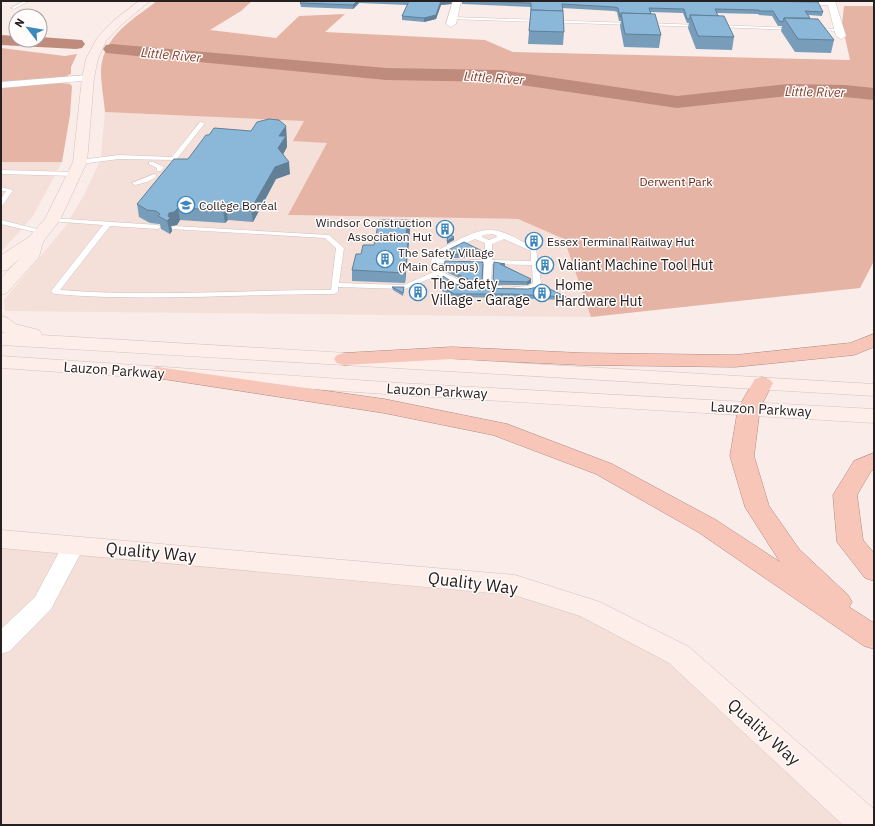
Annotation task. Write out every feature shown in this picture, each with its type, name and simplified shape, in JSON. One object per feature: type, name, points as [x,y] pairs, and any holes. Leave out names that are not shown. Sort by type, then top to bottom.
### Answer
[{"type":"highway","points":[[344,359],[452,353],[582,359],[735,361],[854,348],[874,340]]},
{"type":"highway","points":[[158,373],[384,406],[499,429],[611,472],[707,526],[874,637]]},
{"type":"highway","points":[[762,383],[749,408],[742,456],[757,507],[790,556],[874,637]]},
{"type":"highway","points":[[874,460],[862,466],[844,494],[850,542],[874,571]]},
{"type":"street","points":[[1,266],[9,257],[39,236],[52,220],[78,168],[88,78],[92,59],[101,40],[117,23],[146,1]]},
{"type":"street","points":[[451,21],[457,1]]},
{"type":"street","points":[[749,1],[832,3],[841,33]]},
{"type":"street","points":[[1,85],[88,78]]},
{"type":"street","points":[[1,289],[30,258],[39,236]]},
{"type":"street","points":[[1,322],[8,328],[70,344]]},
{"type":"street","name":"Lauzon Parkway","points":[[1,339],[874,390]]},
{"type":"street","name":"Lauzon Parkway","points":[[1,362],[408,389],[874,416]]},
{"type":"street","name":"Quality Way","points":[[1,539],[515,585],[590,608],[679,655],[867,825]]},
{"type":"street","points":[[1,644],[43,603],[74,545]]},
{"type":"lane","points":[[12,8],[28,1]]},
{"type":"lane","points":[[451,21],[800,29]]},
{"type":"lane","points":[[808,29],[841,33]]},
{"type":"lane","points":[[1,172],[78,168],[119,157],[174,159],[202,123]]},
{"type":"lane","points":[[151,163],[161,167],[159,170]]},
{"type":"lane","points":[[135,182],[145,181],[154,176]]},
{"type":"lane","points":[[1,189],[10,190],[1,204]]},
{"type":"lane","points":[[52,220],[158,227]]},
{"type":"lane","points":[[1,222],[39,236]]},
{"type":"lane","points":[[108,224],[55,292],[94,295],[230,296],[268,292],[334,292],[340,248],[327,236],[174,228]]},
{"type":"lane","points":[[488,232],[499,234],[534,250],[537,283],[534,287],[528,289],[472,288],[458,284],[433,268],[438,254],[479,234],[488,232]]},
{"type":"lane","points":[[479,234],[478,238],[489,242],[499,240],[501,237],[499,234]]},
{"type":"lane","points":[[487,288],[489,242]]},
{"type":"lane","points":[[435,261],[535,263]]},
{"type":"lane","points":[[335,285],[405,287],[438,272]]},
{"type":"shaded area","name":"Collège Boréal","points":[[105,112],[390,123],[288,215],[518,219],[565,239],[591,317],[5,311],[4,300],[65,227],[84,195],[99,163]]},
{"type":"shaded area","points":[[1,162],[62,162],[33,216],[1,252]]},
{"type":"shaded area","points":[[1,539],[515,585],[679,655],[867,825],[1,825]]},
{"type":"green space","name":"Derwent Park","points":[[157,1],[252,1],[241,11],[210,30],[276,38],[299,16],[345,14],[325,32],[485,40],[513,52],[850,60],[842,24],[844,6],[874,6],[874,261],[860,288],[591,317],[564,239],[518,219],[288,215],[327,143],[293,141],[304,121],[105,112],[101,67],[105,52],[116,34]]},
{"type":"green space","points":[[1,48],[65,56],[77,54],[71,67],[71,74],[64,77],[1,83]]},
{"type":"green space","points":[[61,83],[70,84],[72,86],[70,115],[62,162],[1,162],[1,87]]},
{"type":"building","points":[[302,1],[357,1],[353,5],[300,3]]},
{"type":"building","points":[[409,1],[441,1],[436,15],[424,18],[402,16]]},
{"type":"building","points":[[476,1],[818,2],[823,12],[805,11],[810,18],[784,18],[783,22],[779,21],[773,11],[759,10],[715,9],[718,16],[690,15],[690,19],[687,19],[684,9],[649,8],[651,14],[621,13],[620,17],[618,8],[614,7],[562,4],[563,11],[531,10],[531,3]]},
{"type":"building","points":[[531,10],[563,11],[564,32],[529,31]]},
{"type":"building","points":[[621,13],[655,14],[661,35],[625,34]]},
{"type":"building","points":[[690,15],[724,16],[734,37],[698,36]]},
{"type":"building","points":[[784,18],[818,19],[834,40],[798,39]]},
{"type":"building","points":[[269,119],[279,120],[286,126],[279,136],[286,136],[278,148],[289,162],[275,167],[251,209],[226,208],[223,210],[178,208],[174,212],[169,213],[168,216],[170,218],[167,221],[158,216],[160,214],[156,211],[147,210],[137,204],[174,159],[188,159],[206,135],[209,135],[214,128],[251,131],[257,122]]},
{"type":"building","name":"The Safety Village (Main Campus)","points":[[379,220],[409,220],[406,233],[409,232],[405,273],[352,270],[356,254],[361,254],[363,245],[374,245]]},
{"type":"building","points":[[448,233],[454,237],[447,241]]},
{"type":"building","points":[[464,242],[484,252],[484,255],[445,254],[446,251]]},
{"type":"building","points":[[445,261],[483,262],[482,281],[472,281],[444,268]]},
{"type":"building","points":[[494,262],[505,264],[500,264],[531,279],[527,282],[493,281]]},
{"type":"building","points":[[443,276],[455,284],[472,288],[528,289],[538,287],[540,284],[566,297],[511,294],[454,294],[442,287]]},
{"type":"building","points":[[392,287],[404,287],[403,293]]},
{"type":"waterway","name":"Little River","points":[[1,40],[76,44]]},
{"type":"waterway","name":"Little River","points":[[112,49],[386,74],[501,76],[677,102],[788,90],[845,91],[874,94]]},
{"type":"place","name":"Collège Boréal","points":[[186,205]]},
{"type":"place","name":"Windsor Construction Association Hut","points":[[445,229]]},
{"type":"place","name":"Essex Terminal Railway Hut","points":[[534,241]]},
{"type":"place","name":"The Safety Village (Main Campus)","points":[[385,259]]},
{"type":"place","name":"Valiant Machine Tool Hut","points":[[545,265]]},
{"type":"place","name":"The Safety Village - Garage","points":[[418,292]]},
{"type":"place","name":"Home Hardware Hut","points":[[542,293]]}]
